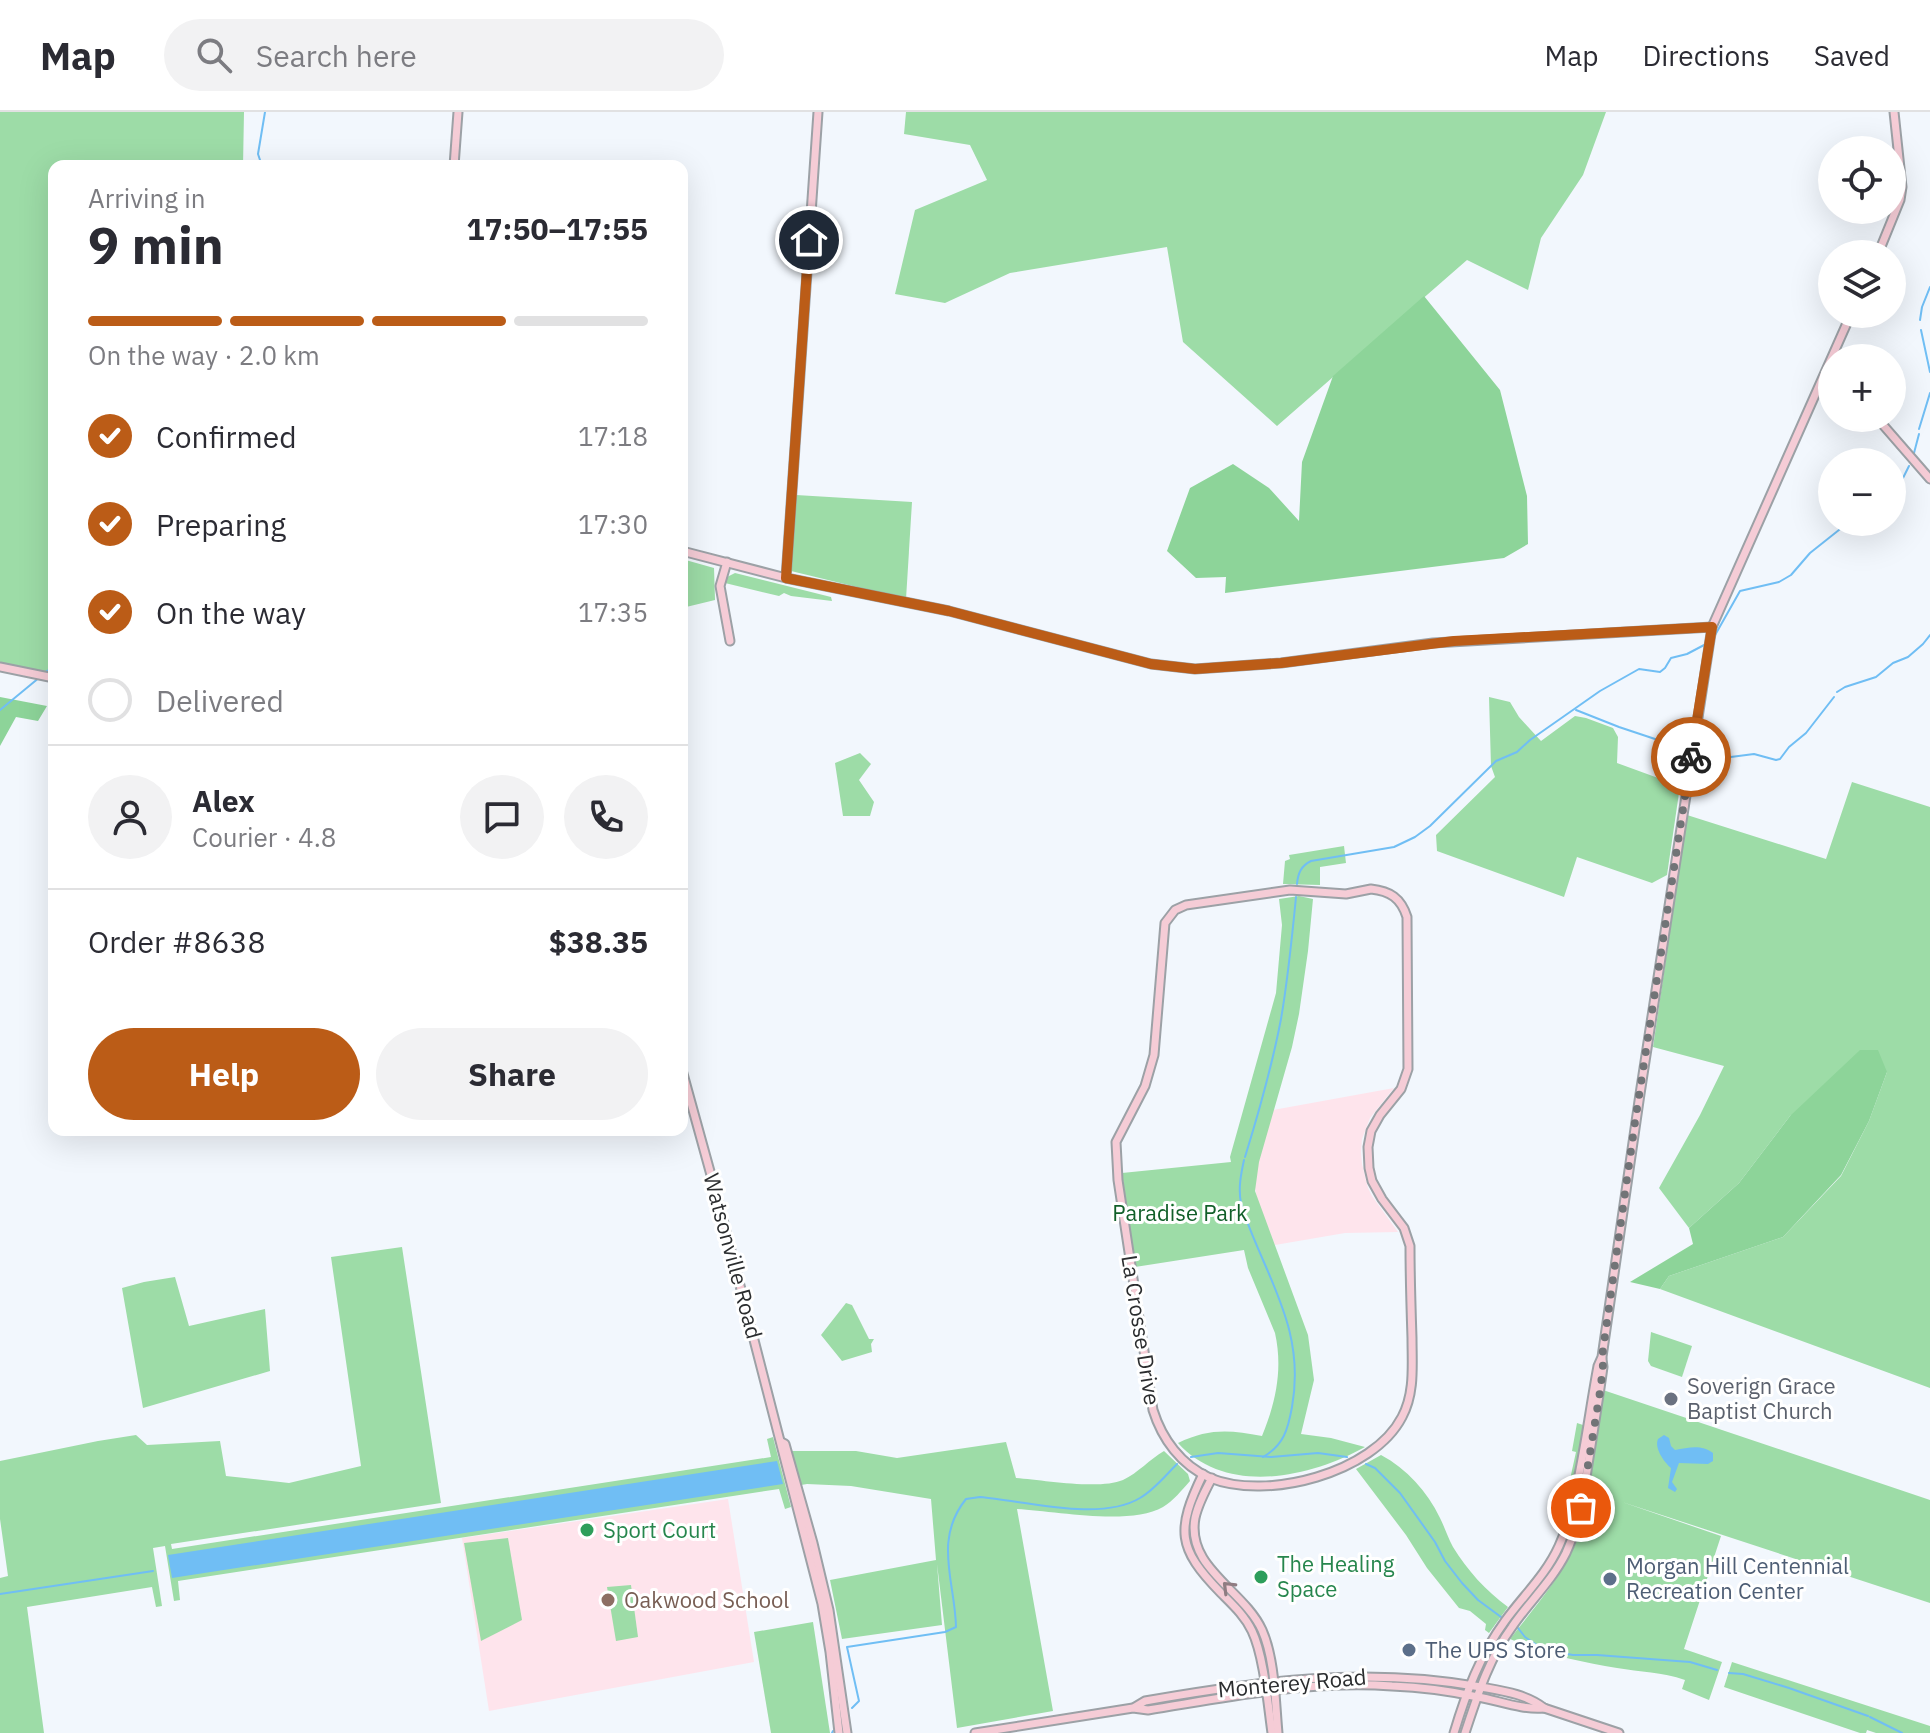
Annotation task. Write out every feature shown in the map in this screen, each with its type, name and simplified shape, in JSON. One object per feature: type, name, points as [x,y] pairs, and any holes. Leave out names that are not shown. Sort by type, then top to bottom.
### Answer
[{"type":"street","points":[[454,160],[458,112]]},
{"type":"street","points":[[786,578],[818,112]]},
{"type":"street","points":[[1884,240],[1902,187],[1894,112]]},
{"type":"street","points":[[1465,1733],[1481,1687],[1506,1635],[1555,1572],[1570,1545],[1581,1508],[1644,1065],[1712,627],[1818,394]]},
{"type":"street","points":[[1889,432],[1930,479]]},
{"type":"street","points":[[688,552],[786,578],[949,611],[1151,664],[1195,669],[1281,663],[1444,642],[1712,627]]},
{"type":"street","points":[[727,562],[720,586],[730,641]]},
{"type":"street","points":[[0,667],[48,677]]},
{"type":"street","name":"La Crosse Drive","points":[[1371,889],[1383,891],[1397,899],[1407,917],[1409,1057],[1401,1089],[1371,1131],[1369,1168],[1377,1191],[1404,1228],[1410,1246],[1412,1373],[1409,1399],[1400,1422],[1379,1446],[1342,1468],[1276,1484],[1242,1485],[1212,1478],[1179,1456],[1158,1426],[1118,1180],[1116,1142],[1145,1086],[1154,1055],[1165,923],[1175,910],[1186,905],[1233,898],[1300,890],[1332,894],[1371,889]]},
{"type":"street","name":"Watsonville Road","points":[[688,1091],[781,1442],[785,1444],[822,1604],[839,1733]]},
{"type":"street","points":[[1454,1733],[1484,1654],[1547,1568],[1560,1545],[1570,1518],[1602,1357]]},
{"type":"street","points":[[1589,1420],[1593,1437]]},
{"type":"street","points":[[1203,1474],[1187,1509],[1187,1546],[1200,1572],[1251,1628],[1269,1686],[1278,1733]]},
{"type":"street","points":[[1212,1478],[1195,1518],[1196,1543],[1206,1564],[1256,1617],[1264,1636],[1272,1733]]},
{"type":"street","name":"Watsonville Road","points":[[792,1480],[813,1543],[829,1610],[847,1733]]},
{"type":"street","name":"Monterey Road","points":[[975,1733],[1133,1708],[1148,1710],[1327,1676],[1433,1680],[1481,1687],[1534,1700],[1544,1708],[1619,1733]]},
{"type":"street","name":"Monterey Road","points":[[1269,1686],[1416,1687],[1532,1709],[1544,1708]]},
{"type":"shaded area","points":[[1394,1088],[1370,1118],[1361,1152],[1368,1188],[1398,1232],[1345,1233],[1275,1245],[1257,1200],[1254,1181],[1273,1110]]},
{"type":"shaded area","name":"Oakwood School","points":[[728,1499],[754,1662],[489,1711],[462,1538]]},
{"type":"green space","points":[[0,112],[244,112],[243,160],[48,160],[48,674],[0,663]]},
{"type":"green space","points":[[906,112],[1606,112],[1583,175],[1541,238],[1528,290],[1467,260],[1277,426],[1183,342],[1167,247],[1010,273],[945,303],[895,294],[915,210],[987,180],[970,145],[904,134]]},
{"type":"green space","points":[[1424,296],[1500,390],[1527,496],[1528,544],[1504,558],[1225,593],[1226,577],[1196,578],[1167,551],[1190,488],[1233,464],[1269,488],[1299,521],[1302,462],[1333,376]]},
{"type":"green space","points":[[796,495],[912,502],[906,599],[791,571]]},
{"type":"green space","points":[[688,561],[714,568],[715,600],[688,607]]},
{"type":"green space","points":[[735,573],[831,597],[832,601],[784,593],[779,596],[725,583],[727,577]]},
{"type":"green space","points":[[0,697],[47,706],[38,721],[16,717],[0,746]]},
{"type":"green space","points":[[1489,697],[1510,702],[1541,741],[1575,716],[1613,728],[1618,737],[1617,763],[1680,786],[1667,875],[1652,883],[1577,857],[1564,897],[1437,851],[1436,835],[1495,777],[1491,766]]},
{"type":"green space","points":[[860,753],[871,764],[859,780],[874,802],[870,816],[843,816],[835,763]]},
{"type":"green space","points":[[1852,782],[1930,807],[1930,1388],[1660,1289],[1669,1276],[1783,1237],[1841,1176],[1869,1121],[1887,1072],[1790,1116],[1739,1183],[1689,1228],[1659,1188],[1724,1066],[1653,1047],[1687,815],[1826,859]]},
{"type":"green space","points":[[1344,846],[1346,863],[1320,867],[1320,885],[1283,884],[1285,861],[1290,859],[1289,855]]},
{"type":"green space","name":"Paradise Park","points":[[1299,896],[1313,899],[1299,1014],[1259,1162],[1255,1191],[1308,1335],[1314,1380],[1301,1434],[1365,1447],[1319,1467],[1294,1473],[1243,1476],[1198,1460],[1178,1443],[1220,1432],[1262,1436],[1267,1423],[1277,1385],[1277,1346],[1244,1250],[1135,1267],[1122,1173],[1231,1162],[1276,993],[1282,925],[1279,899]]},
{"type":"green space","points":[[1860,1050],[1878,1050],[1887,1072],[1869,1121],[1841,1175],[1783,1237],[1669,1276],[1660,1289],[1630,1282],[1693,1244],[1689,1228],[1739,1183],[1790,1116]]},
{"type":"green space","points":[[402,1247],[441,1503],[171,1544],[172,1549],[771,1457],[767,1439],[773,1437],[791,1507],[785,1509],[779,1489],[178,1581],[180,1600],[174,1601],[165,1546],[153,1548],[162,1606],[156,1607],[152,1587],[27,1607],[44,1733],[0,1733],[0,1578],[8,1576],[0,1519],[0,1461],[136,1435],[147,1445],[220,1441],[226,1476],[289,1483],[361,1466],[331,1257]]},
{"type":"green space","points":[[175,1277],[189,1326],[265,1309],[270,1371],[143,1408],[122,1288]]},
{"type":"green space","points":[[846,1303],[852,1305],[869,1339],[874,1339],[872,1352],[842,1361],[821,1335]]},
{"type":"green space","points":[[1651,1332],[1692,1346],[1682,1377],[1651,1366],[1648,1361]]},
{"type":"green space","points":[[1603,1390],[1930,1500],[1930,1603],[1622,1502],[1721,1536],[1684,1649],[1722,1662],[1709,1700],[1682,1689],[1685,1680],[1676,1677],[1576,1660],[1510,1639],[1564,1566],[1580,1534],[1588,1501],[1587,1490]]},
{"type":"green space","points":[[1577,1423],[1585,1427],[1578,1471],[1567,1517],[1560,1522],[1556,1521],[1576,1452],[1572,1451]]},
{"type":"green space","points":[[1006,1442],[1016,1478],[1113,1483],[1128,1477],[1164,1451],[1188,1474],[1190,1481],[1163,1507],[1132,1516],[1092,1516],[1017,1509],[1053,1711],[957,1728],[937,1564],[942,1625],[842,1639],[830,1580],[936,1560],[931,1499],[851,1486],[801,1485],[792,1451],[856,1451],[897,1458]]},
{"type":"green space","points":[[1381,1455],[1408,1474],[1422,1490],[1435,1508],[1464,1564],[1508,1607],[1489,1633],[1485,1630],[1486,1624],[1470,1611],[1459,1608],[1356,1469]]},
{"type":"green space","points":[[508,1538],[522,1620],[481,1641],[464,1543]]},
{"type":"green space","points":[[631,1585],[638,1637],[616,1641],[607,1587]]},
{"type":"green space","points":[[813,1622],[830,1733],[771,1733],[754,1632]]},
{"type":"green space","points":[[1732,1662],[1930,1726],[1930,1733],[1876,1733],[1867,1730],[1860,1733],[1724,1687]]},
{"type":"water","points":[[1664,1435],[1675,1450],[1699,1448],[1713,1453],[1713,1461],[1708,1464],[1679,1463],[1672,1482],[1677,1489],[1675,1492],[1668,1488],[1671,1468],[1657,1446],[1658,1439]]},
{"type":"water","points":[[777,1461],[783,1484],[172,1578],[168,1555]]},
{"type":"waterway","points":[[260,160],[258,154],[265,112]]},
{"type":"waterway","points":[[1920,320],[1930,287]]},
{"type":"waterway","points":[[1921,330],[1930,372]]},
{"type":"waterway","points":[[1919,429],[1930,393]]},
{"type":"waterway","points":[[1914,453],[1919,434]]},
{"type":"waterway","points":[[1906,472],[1909,466]]},
{"type":"waterway","points":[[1714,637],[1740,591],[1779,582],[1791,575],[1810,553],[1831,536]]},
{"type":"waterway","points":[[1837,692],[1876,677],[1893,663],[1908,657],[1930,635]]},
{"type":"waterway","points":[[1297,884],[1301,870],[1311,861],[1394,847],[1415,837],[1496,761],[1517,752],[1600,691],[1639,669],[1660,672],[1671,658],[1706,644]]},
{"type":"waterway","points":[[0,710],[40,677]]},
{"type":"waterway","points":[[1698,753],[1723,758],[1754,754],[1780,759],[1806,733],[1834,697]]},
{"type":"waterway","points":[[1576,710],[1688,750]]},
{"type":"waterway","points":[[1245,1157],[1281,1019],[1296,897]]},
{"type":"waterway","points":[[1244,1160],[1241,1203],[1290,1331],[1295,1367],[1295,1387],[1287,1429],[1276,1447],[1263,1457]]},
{"type":"waterway","points":[[1191,1457],[1218,1453],[1271,1457],[1318,1453],[1347,1457]]},
{"type":"waterway","points":[[852,1708],[859,1701],[847,1647],[945,1632],[956,1627],[948,1545],[956,1514],[966,1499],[980,1497],[1062,1508],[1105,1509],[1140,1498],[1177,1464]]},
{"type":"waterway","points":[[1366,1464],[1375,1468],[1400,1493],[1462,1583],[1501,1617]]},
{"type":"waterway","points":[[0,1594],[153,1571]]},
{"type":"waterway","points":[[1518,1628],[1544,1650],[1573,1655],[1690,1662],[1717,1670]]},
{"type":"waterway","points":[[1729,1673],[1743,1674],[1789,1688],[1868,1716]]},
{"type":"waterway","points":[[1870,1717],[1902,1733]]},
{"type":"way so far","points":[[1581,1508],[1600,1392],[1602,1357],[1635,1122],[1691,757]]},
{"type":"place","name":"Soverign Grace Baptist Church","points":[[1671,1399]]},
{"type":"place","name":"Sport Court","points":[[587,1530]]},
{"type":"place","name":"The Healing Space","points":[[1261,1577]]},
{"type":"place","name":"Morgan Hill Centennial Recreation Center","points":[[1610,1579]]},
{"type":"place","name":"Oakwood School","points":[[608,1600]]},
{"type":"place","name":"The UPS Store","points":[[1409,1650]]},
{"type":"route","points":[[809,240],[786,578],[949,611],[1151,664],[1195,669],[1281,663],[1454,641],[1712,627],[1691,757]]}]
